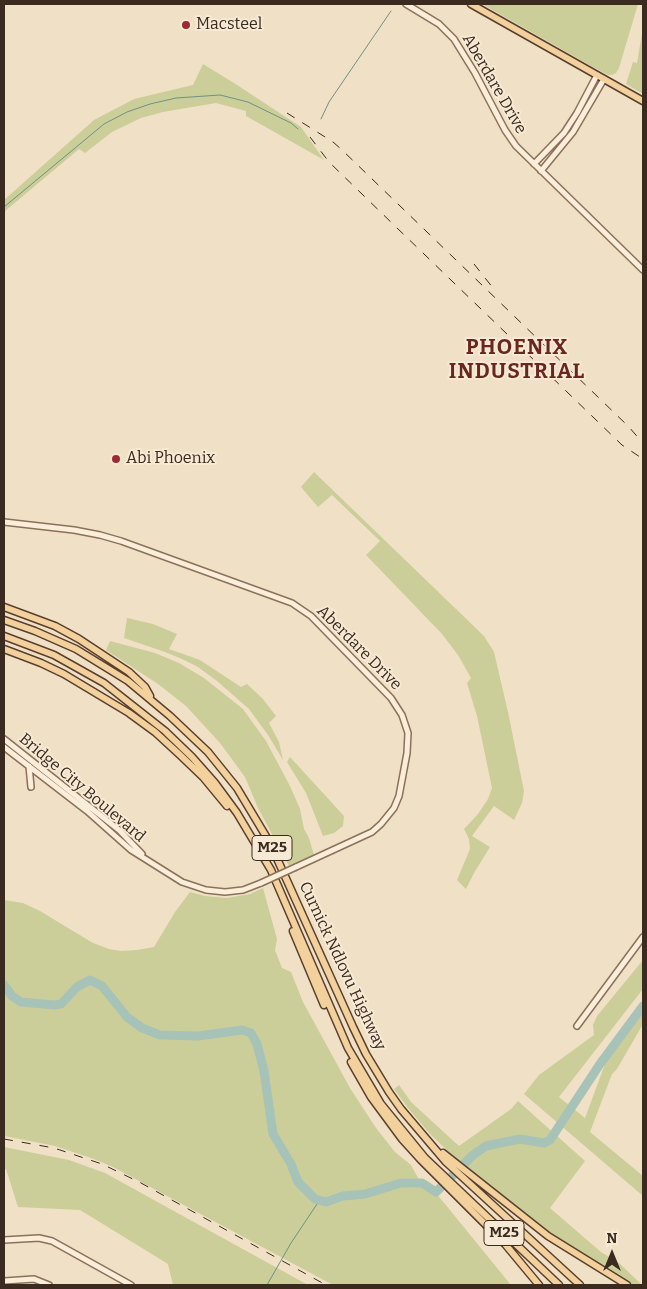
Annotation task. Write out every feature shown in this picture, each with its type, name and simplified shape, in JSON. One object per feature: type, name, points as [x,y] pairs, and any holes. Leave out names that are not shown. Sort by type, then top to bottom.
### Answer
[{"type":"main road","points":[[470,4],[643,101]]},
{"type":"main road","points":[[4,607],[55,626],[107,656],[139,680],[151,699]]},
{"type":"main road","name":"Curnick Ndlovu Highway","points":[[4,620],[76,649],[128,681],[151,699],[208,752],[251,810],[270,843],[366,1054],[401,1109],[448,1160]]},
{"type":"main road","name":"Curnick Ndlovu Highway","points":[[4,636],[54,655],[104,683],[166,731],[215,783],[253,837],[271,870],[332,1014],[357,1065],[381,1104],[423,1159],[559,1285]]},
{"type":"main road","points":[[4,649],[64,674],[129,713],[155,732],[180,755],[203,777],[225,803],[258,854],[276,888],[324,1006],[359,1078],[397,1132],[423,1159]]},
{"type":"main road","points":[[448,1160],[548,1236],[627,1285]]},
{"type":"main road","name":"M25","points":[[448,1160],[526,1236],[580,1285]]},
{"type":"main road","points":[[448,1183],[505,1244],[539,1285]]},
{"type":"street","name":"Aberdare Drive","points":[[406,4],[439,24],[454,39],[516,146],[643,270]]},
{"type":"street","points":[[534,164],[564,133],[597,75]]},
{"type":"street","points":[[541,170],[574,132],[604,79]]},
{"type":"street","name":"Aberdare Drive","points":[[4,522],[100,535],[292,604],[316,621],[397,706],[406,724],[408,743],[399,796],[394,808],[372,832],[296,867]]},
{"type":"street","name":"Bridge City Boulevard","points":[[4,739],[119,830],[133,848]]},
{"type":"street","name":"Bridge City Boulevard","points":[[4,747],[133,848],[182,882],[214,892],[236,891],[261,883],[296,867]]},
{"type":"street","points":[[29,766],[31,787]]},
{"type":"street","points":[[578,1026],[643,937]]},
{"type":"street","points":[[4,1240],[39,1238],[52,1241],[131,1285]]},
{"type":"street","points":[[4,1281],[34,1279],[49,1285]]},
{"type":"green space","points":[[482,4],[638,4],[619,68],[616,73],[608,75]]},
{"type":"green space","points":[[643,28],[643,94],[626,84],[633,62],[637,63]]},
{"type":"green space","points":[[203,64],[301,127],[324,160],[246,116],[246,111],[216,103],[163,112],[141,118],[112,132],[85,153],[79,149],[4,212],[4,200],[94,120],[134,99],[193,85]]},
{"type":"green space","points":[[314,472],[484,636],[494,652],[524,791],[522,803],[514,820],[494,806],[472,836],[490,847],[466,889],[457,880],[470,849],[469,839],[464,829],[478,814],[488,799],[492,788],[477,716],[467,683],[471,678],[458,655],[442,634],[366,555],[380,541],[332,495],[318,507],[301,487]]},
{"type":"green space","points":[[127,618],[153,624],[177,634],[169,649],[200,660],[241,687],[247,684],[263,699],[276,716],[269,723],[279,742],[283,760],[249,709],[217,681],[198,667],[182,659],[124,638]]},
{"type":"green space","points":[[110,641],[155,653],[179,663],[204,678],[243,709],[266,741],[290,786],[300,809],[304,829],[314,855],[289,866],[258,808],[245,777],[220,743],[186,706],[158,684],[106,650]]},
{"type":"green space","points":[[290,757],[344,816],[343,826],[334,833],[323,836],[306,793],[287,762]]},
{"type":"green space","points":[[263,888],[277,939],[275,950],[282,968],[291,972],[303,1002],[350,1088],[376,1128],[395,1152],[411,1165],[422,1185],[436,1193],[511,1285],[333,1285],[113,1167],[55,1146],[4,1136],[4,900],[23,903],[93,943],[121,951],[154,947],[175,912],[190,892],[205,896],[227,898],[250,894]]},
{"type":"green space","points":[[643,960],[643,989],[559,1097],[585,1118],[605,1064],[643,1013],[643,1024],[617,1069],[612,1074],[590,1132],[643,1176],[643,1196],[524,1094],[539,1075],[594,1035],[593,1025],[597,1016]]},
{"type":"green space","points":[[399,1085],[411,1102],[459,1146],[511,1109],[518,1101],[585,1161],[550,1208],[601,1252],[619,1263],[642,1285],[633,1285],[556,1237],[454,1157],[430,1134],[408,1108],[394,1089]]},
{"type":"green space","points":[[4,1147],[69,1160],[105,1173],[308,1285],[173,1285],[168,1264],[80,1210],[18,1207],[6,1169],[4,1169]]},
{"type":"waterway","points":[[321,119],[329,102],[391,11]]},
{"type":"waterway","points":[[4,207],[104,124],[127,112],[150,104],[176,98],[220,95],[248,102],[291,123],[298,129]]},
{"type":"waterway","points":[[4,985],[12,996],[21,1002],[54,1005],[61,1004],[77,987],[90,980],[102,986],[127,1017],[142,1028],[160,1035],[198,1036],[242,1030],[251,1033],[257,1044],[264,1071],[273,1134],[291,1164],[298,1182],[315,1199],[326,1202],[343,1196],[365,1194],[401,1183],[422,1183],[436,1192],[473,1155],[486,1146],[520,1139],[544,1143],[550,1140],[600,1064],[643,1006]]},
{"type":"waterway","points":[[267,1285],[291,1243],[319,1201],[326,1202]]},
{"type":"railway","points":[[287,113],[341,149],[628,426],[643,443]]},
{"type":"railway","points":[[310,137],[329,162],[396,227],[622,445],[643,459]]},
{"type":"railway","points":[[474,264],[493,288]]},
{"type":"railway","points":[[4,1139],[54,1148],[102,1164],[141,1183],[326,1285]]},
{"type":"place","name":"Macsteel","points":[[186,25]]},
{"type":"place","name":"Abi Phoenix","points":[[116,459]]},
{"type":"district","name":"PHOENIX INDUSTRIAL","points":[[517,360]]}]
